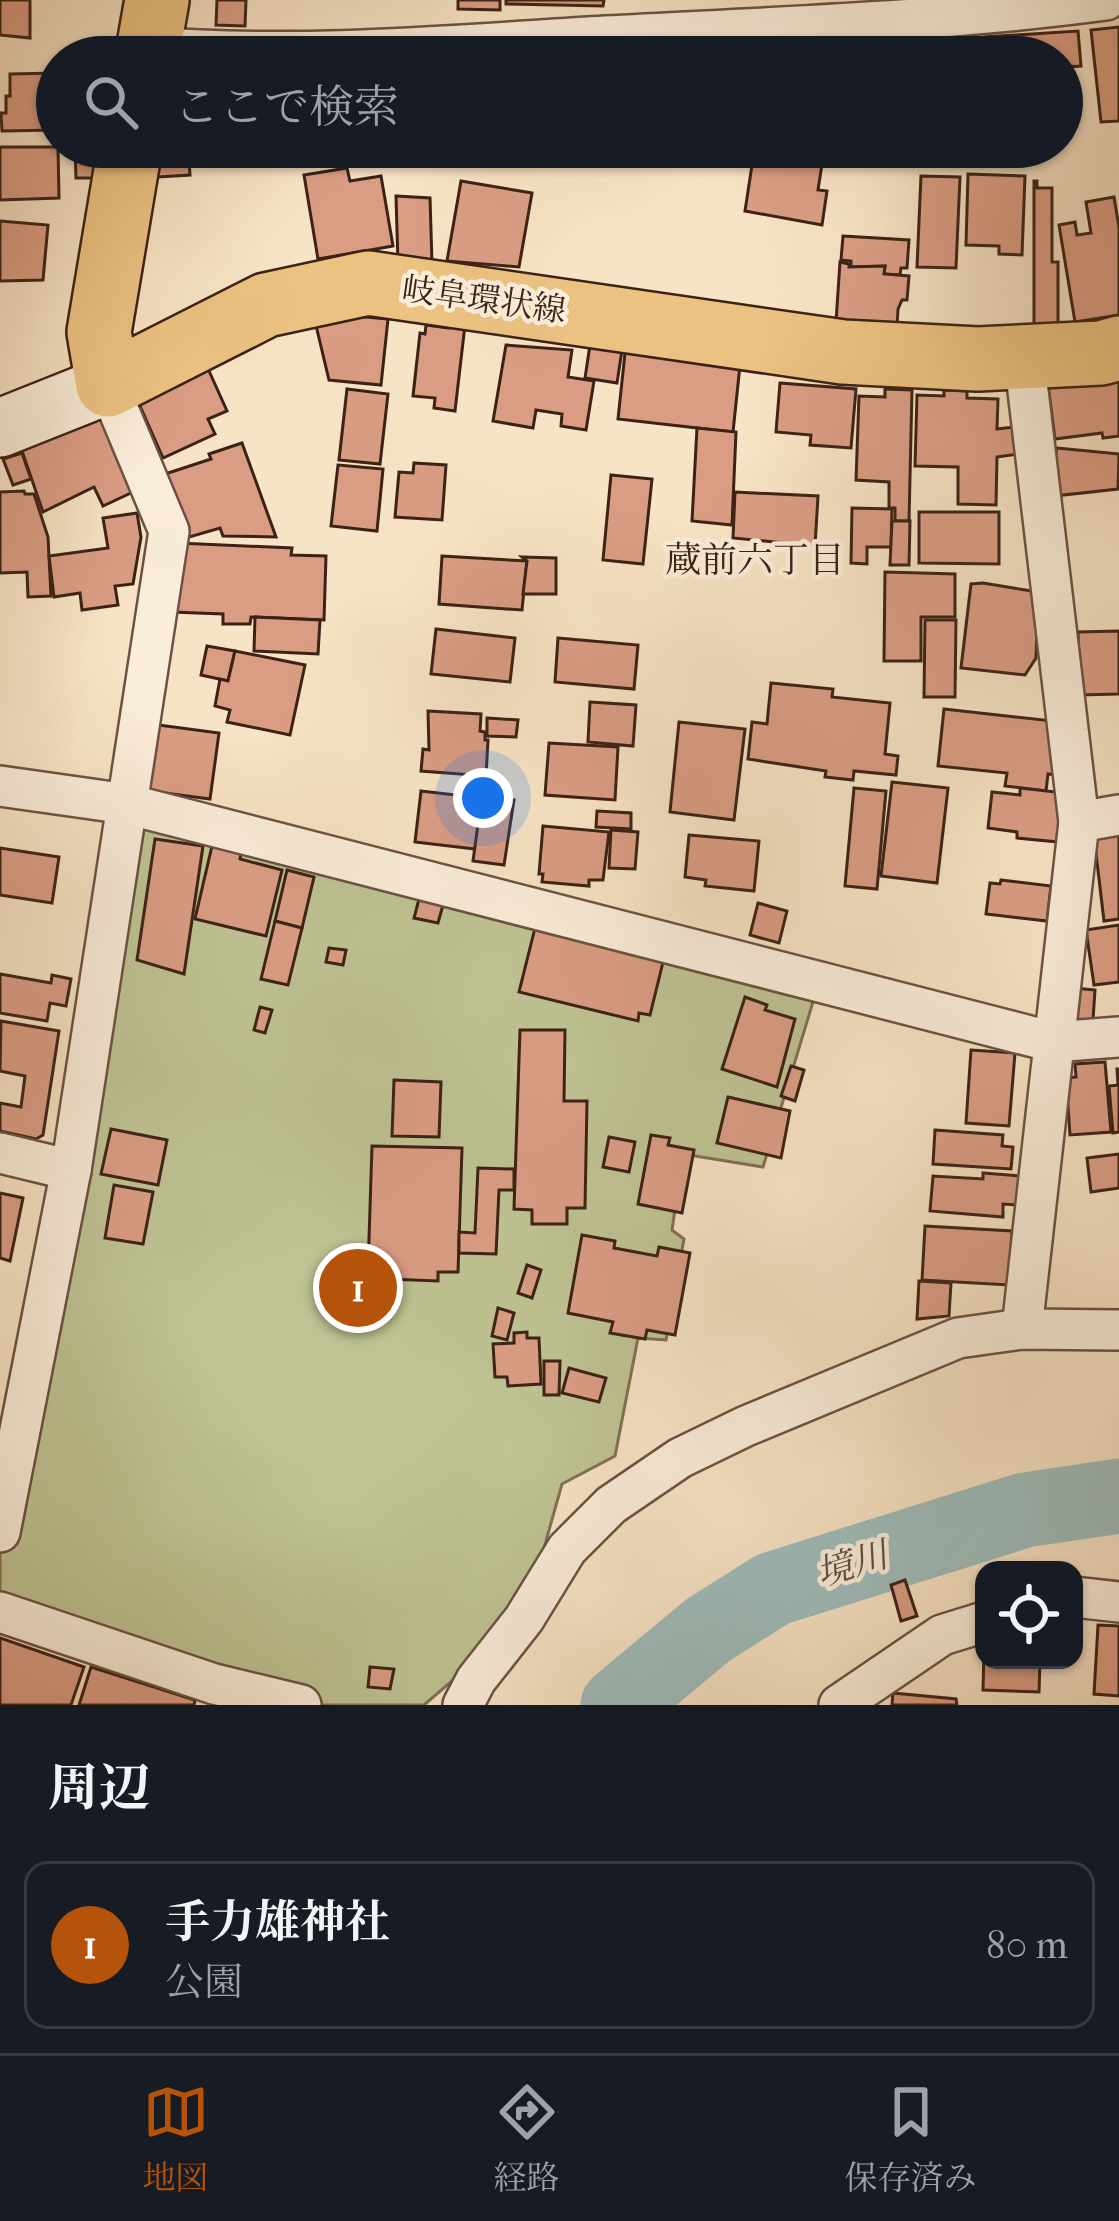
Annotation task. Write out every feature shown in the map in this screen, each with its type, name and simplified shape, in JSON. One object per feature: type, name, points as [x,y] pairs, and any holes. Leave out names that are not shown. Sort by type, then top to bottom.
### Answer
[{"type":"main road","points":[[0,428],[108,385],[99,332],[126,168]]},
{"type":"main road","name":"岐阜環状線","points":[[108,385],[266,305],[368,283],[843,352],[978,359],[1119,348]]},
{"type":"street","points":[[603,36],[962,16],[1103,0]]},
{"type":"street","points":[[1022,1329],[1079,822],[1024,357]]},
{"type":"street","points":[[0,1532],[70,1170],[169,531],[108,385]]},
{"type":"street","points":[[0,786],[127,805],[1053,1042],[1119,1037]]},
{"type":"street","points":[[1079,822],[1119,815]]},
{"type":"street","points":[[0,1153],[70,1170]]},
{"type":"street","points":[[463,1705],[567,1549],[611,1504],[680,1458],[958,1338],[1022,1329],[1119,1330]]},
{"type":"street","points":[[1083,1598],[1119,1602]]},
{"type":"street","points":[[0,1612],[214,1684],[302,1705]]},
{"type":"street","points":[[839,1705],[942,1635],[975,1625]]},
{"type":"green space","points":[[127,804],[819,982],[763,1167],[683,1154],[672,1230],[684,1239],[666,1340],[638,1338],[615,1456],[562,1484],[524,1619],[424,1705],[301,1705],[0,1612],[0,1524]]},
{"type":"building","points":[[0,0],[30,0],[30,38],[0,35]]},
{"type":"building","points":[[217,0],[246,0],[245,26],[216,25]]},
{"type":"building","points":[[458,0],[500,0],[500,10],[458,9]]},
{"type":"building","points":[[506,0],[604,0],[603,6],[506,4]]},
{"type":"building","points":[[1119,27],[1119,121],[1101,122],[1091,30]]},
{"type":"building","points":[[1078,31],[1078,36],[1000,36]]},
{"type":"building","points":[[36,73],[36,130],[2,131],[10,74]]},
{"type":"building","points":[[0,147],[36,147],[36,168],[58,168],[59,198],[0,200]]},
{"type":"building","points":[[76,168],[105,168],[105,178],[76,178]]},
{"type":"building","points":[[141,168],[190,168],[190,175],[142,178]]},
{"type":"building","points":[[347,168],[350,181],[381,176],[393,246],[318,259],[304,175]]},
{"type":"building","points":[[752,168],[821,168],[818,190],[827,191],[822,225],[745,211]]},
{"type":"building","points":[[968,174],[1025,176],[1022,255],[999,254],[999,246],[966,245]]},
{"type":"building","points":[[921,176],[960,177],[956,268],[917,267]]},
{"type":"building","points":[[461,181],[532,193],[519,267],[447,261]]},
{"type":"building","points":[[1034,181],[1037,188],[1052,188],[1058,326],[1034,326]]},
{"type":"building","points":[[396,196],[430,198],[432,263],[398,264]]},
{"type":"building","points":[[1114,197],[1119,227],[1119,315],[1075,322],[1059,225],[1075,222],[1077,235],[1091,233],[1086,202]]},
{"type":"building","points":[[0,221],[48,225],[43,280],[0,281]]},
{"type":"building","points":[[843,236],[909,240],[907,268],[901,268],[900,275],[884,274],[885,266],[851,267],[851,261],[841,260]]},
{"type":"building","points":[[840,262],[849,267],[885,266],[884,274],[909,276],[897,327],[836,322]]},
{"type":"building","points":[[314,317],[388,319],[381,385],[329,380]]},
{"type":"building","points":[[450,323],[465,325],[455,411],[434,408],[435,398],[413,396],[420,333],[425,334],[426,325],[449,328]]},
{"type":"building","points":[[506,345],[572,350],[568,377],[594,381],[586,430],[561,426],[562,414],[536,410],[533,428],[493,421]]},
{"type":"building","points":[[590,345],[622,350],[617,383],[585,378]]},
{"type":"building","points":[[625,353],[740,365],[733,432],[618,419]]},
{"type":"building","points":[[205,362],[227,411],[208,419],[215,434],[163,458],[133,390]]},
{"type":"building","points":[[1119,375],[1119,436],[1103,438],[1102,433],[1055,439],[1048,385]]},
{"type":"building","points":[[780,383],[856,389],[851,448],[810,445],[811,435],[776,432]]},
{"type":"building","points":[[347,389],[388,394],[380,464],[339,460]]},
{"type":"building","points":[[885,389],[912,390],[909,521],[895,521],[895,508],[889,508],[889,482],[856,480],[859,396],[885,397]]},
{"type":"building","points":[[944,390],[967,391],[967,398],[998,399],[997,429],[1023,426],[1026,453],[997,457],[996,505],[958,504],[958,467],[915,466],[917,395],[944,396]]},
{"type":"building","points":[[93,414],[111,420],[133,492],[103,506],[94,487],[43,512],[21,448]]},
{"type":"building","points":[[697,428],[736,432],[732,525],[692,521]]},
{"type":"building","points":[[242,443],[276,537],[223,536],[220,528],[179,540],[159,476]]},
{"type":"building","points":[[1057,448],[1119,454],[1118,489],[1054,496],[1051,471]]},
{"type":"building","points":[[22,453],[31,479],[13,485],[3,459]]},
{"type":"building","points":[[414,463],[446,465],[442,520],[395,517],[399,472],[413,473]]},
{"type":"building","points":[[338,465],[383,469],[377,531],[331,526]]},
{"type":"building","points":[[611,475],[652,479],[643,564],[603,560]]},
{"type":"building","points":[[0,492],[34,494],[48,537],[51,596],[28,597],[27,572],[0,573]]},
{"type":"building","points":[[735,492],[818,496],[815,546],[733,538]]},
{"type":"building","points":[[852,508],[892,509],[891,547],[867,547],[867,564],[851,563]]},
{"type":"building","points":[[919,512],[999,512],[999,564],[919,563]]},
{"type":"building","points":[[137,513],[141,537],[133,584],[115,586],[118,605],[82,610],[80,593],[54,597],[49,556],[108,548],[103,518]]},
{"type":"building","points":[[892,521],[910,521],[909,565],[890,565]]},
{"type":"building","points":[[177,543],[292,548],[291,555],[326,556],[324,620],[251,617],[250,624],[223,624],[223,614],[172,612]]},
{"type":"building","points":[[442,556],[527,561],[522,610],[439,604]]},
{"type":"building","points":[[522,557],[556,558],[556,594],[523,594],[527,561]]},
{"type":"building","points":[[885,572],[955,574],[955,617],[921,617],[921,661],[884,661]]},
{"type":"building","points":[[971,584],[1038,592],[1036,658],[1025,675],[961,668]]},
{"type":"building","points":[[255,617],[320,620],[318,654],[254,651]]},
{"type":"building","points":[[925,620],[956,620],[955,697],[924,697]]},
{"type":"building","points":[[436,629],[515,638],[510,682],[431,674]]},
{"type":"building","points":[[1119,631],[1119,694],[1080,695],[1078,632]]},
{"type":"building","points":[[558,638],[638,645],[634,689],[555,682]]},
{"type":"building","points":[[207,646],[235,651],[228,681],[201,675]]},
{"type":"building","points":[[235,651],[305,665],[290,735],[227,722],[230,710],[215,706],[220,679],[228,681]]},
{"type":"building","points":[[771,683],[833,689],[832,697],[890,703],[885,754],[898,756],[896,775],[854,771],[853,780],[825,777],[826,771],[748,759],[752,722],[767,724]]},
{"type":"building","points":[[590,702],[636,705],[633,746],[588,742]]},
{"type":"building","points":[[944,709],[1053,721],[1058,775],[1048,774],[1046,791],[1005,786],[1007,773],[938,766]]},
{"type":"building","points":[[428,711],[481,714],[480,731],[488,740],[486,776],[421,771],[423,749],[429,750]]},
{"type":"building","points":[[487,718],[518,720],[516,737],[487,736]]},
{"type":"building","points":[[679,722],[745,729],[734,820],[670,812]]},
{"type":"building","points":[[151,724],[219,733],[210,799],[142,790]]},
{"type":"building","points":[[549,743],[618,747],[615,800],[545,795]]},
{"type":"building","points":[[892,782],[948,788],[937,883],[881,876]]},
{"type":"building","points":[[854,788],[886,791],[877,889],[845,886]]},
{"type":"building","points":[[1020,788],[1065,793],[1059,842],[1017,838],[1017,832],[988,828],[992,792],[1020,795]]},
{"type":"building","points":[[421,791],[482,798],[475,849],[415,842]]},
{"type":"building","points":[[482,795],[514,800],[504,865],[473,861]]},
{"type":"building","points":[[597,811],[631,813],[631,829],[596,827]]},
{"type":"building","points":[[543,826],[609,832],[603,880],[589,880],[589,886],[542,882]]},
{"type":"building","points":[[611,830],[638,832],[635,869],[609,868]]},
{"type":"building","points":[[1119,834],[1119,919],[1104,921],[1094,837]]},
{"type":"building","points":[[689,835],[759,841],[754,891],[705,886],[706,880],[685,877]]},
{"type":"building","points":[[155,839],[203,846],[184,974],[137,960]]},
{"type":"building","points":[[212,846],[282,870],[266,936],[195,919]]},
{"type":"building","points":[[0,848],[59,857],[52,903],[0,895]]},
{"type":"building","points":[[287,870],[314,877],[302,928],[275,921]]},
{"type":"building","points":[[990,883],[1051,886],[1047,921],[986,914]]},
{"type":"building","points":[[419,899],[443,905],[438,923],[414,918]]},
{"type":"building","points":[[758,903],[787,911],[779,943],[750,935]]},
{"type":"building","points":[[275,921],[302,928],[288,985],[261,979]]},
{"type":"building","points":[[536,924],[664,958],[650,1015],[639,1013],[638,1021],[519,992]]},
{"type":"building","points":[[1119,925],[1119,982],[1094,985],[1086,930]]},
{"type":"building","points":[[329,948],[346,950],[343,965],[326,962]]},
{"type":"building","points":[[0,974],[51,983],[52,975],[71,979],[66,1006],[50,1003],[47,1021],[0,1013]]},
{"type":"building","points":[[1074,988],[1095,990],[1093,1020],[1072,1019]]},
{"type":"building","points":[[745,997],[767,1005],[765,1010],[795,1019],[777,1087],[722,1069]]},
{"type":"building","points":[[260,1007],[272,1010],[265,1033],[254,1030]]},
{"type":"building","points":[[1,1021],[59,1031],[43,1135],[36,1139],[0,1131],[0,1103],[21,1107],[25,1076],[0,1071]]},
{"type":"building","points":[[520,1030],[565,1030],[564,1101],[587,1101],[585,1208],[567,1208],[567,1224],[532,1224],[532,1210],[514,1209]]},
{"type":"building","points":[[971,1050],[1015,1053],[1009,1126],[966,1123]]},
{"type":"building","points":[[1105,1062],[1111,1132],[1070,1135],[1066,1078],[1076,1077],[1075,1064]]},
{"type":"building","points":[[791,1066],[804,1070],[795,1101],[781,1096]]},
{"type":"building","points":[[1119,1069],[1119,1132],[1113,1133],[1109,1086],[1118,1085]]},
{"type":"building","points":[[394,1080],[441,1082],[439,1137],[392,1136]]},
{"type":"building","points":[[728,1097],[790,1111],[781,1158],[717,1143]]},
{"type":"building","points":[[111,1129],[167,1140],[158,1185],[101,1174]]},
{"type":"building","points":[[935,1130],[1003,1135],[1002,1146],[1013,1147],[1011,1169],[933,1164]]},
{"type":"building","points":[[651,1135],[670,1138],[668,1145],[694,1150],[682,1213],[638,1204]]},
{"type":"building","points":[[609,1137],[635,1142],[629,1172],[603,1167]]},
{"type":"building","points":[[372,1146],[462,1148],[458,1272],[438,1272],[438,1281],[389,1279],[390,1270],[368,1270]]},
{"type":"building","points":[[1119,1154],[1119,1188],[1091,1192],[1087,1158]]},
{"type":"building","points":[[478,1168],[514,1169],[514,1190],[499,1190],[496,1254],[459,1253],[459,1232],[475,1233]]},
{"type":"building","points":[[983,1173],[1021,1176],[1019,1205],[1003,1204],[1003,1217],[930,1211],[933,1176],[983,1179]]},
{"type":"building","points":[[114,1185],[153,1192],[143,1244],[105,1238]]},
{"type":"building","points":[[0,1193],[23,1198],[10,1261],[0,1258]]},
{"type":"building","points":[[925,1226],[1012,1231],[1009,1285],[922,1280]]},
{"type":"building","points":[[582,1235],[615,1241],[614,1248],[657,1256],[659,1247],[690,1253],[675,1335],[647,1330],[645,1339],[610,1333],[613,1322],[568,1313]]},
{"type":"building","points":[[527,1265],[541,1270],[532,1298],[518,1293]]},
{"type":"building","points":[[919,1281],[951,1283],[949,1316],[917,1319]]},
{"type":"building","points":[[498,1308],[514,1313],[507,1340],[492,1336]]},
{"type":"building","points":[[527,1332],[527,1338],[539,1338],[541,1384],[508,1386],[507,1377],[495,1377],[493,1344],[514,1343],[514,1333]]},
{"type":"building","points":[[544,1361],[560,1361],[559,1395],[544,1395]]},
{"type":"building","points":[[569,1368],[606,1378],[599,1402],[562,1393]]},
{"type":"building","points":[[905,1580],[917,1616],[901,1621],[891,1585]]},
{"type":"building","points":[[1098,1625],[1119,1626],[1119,1696],[1094,1694]]},
{"type":"building","points":[[0,1638],[84,1667],[71,1705],[0,1705]]},
{"type":"building","points":[[91,1667],[195,1700],[194,1705],[79,1705]]},
{"type":"building","points":[[370,1667],[394,1669],[390,1689],[368,1687]]},
{"type":"building","points":[[984,1669],[1040,1669],[1039,1692],[983,1690]]},
{"type":"building","points":[[893,1693],[956,1699],[957,1705],[892,1705]]},
{"type":"waterway","name":"境川","points":[[618,1705],[708,1630],[773,1589],[1025,1510],[1119,1496]]},
{"type":"place","name":"手力雄神社","points":[[358,1288]]},
{"type":"district","name":"蔵前六丁目","points":[[755,560]]}]
